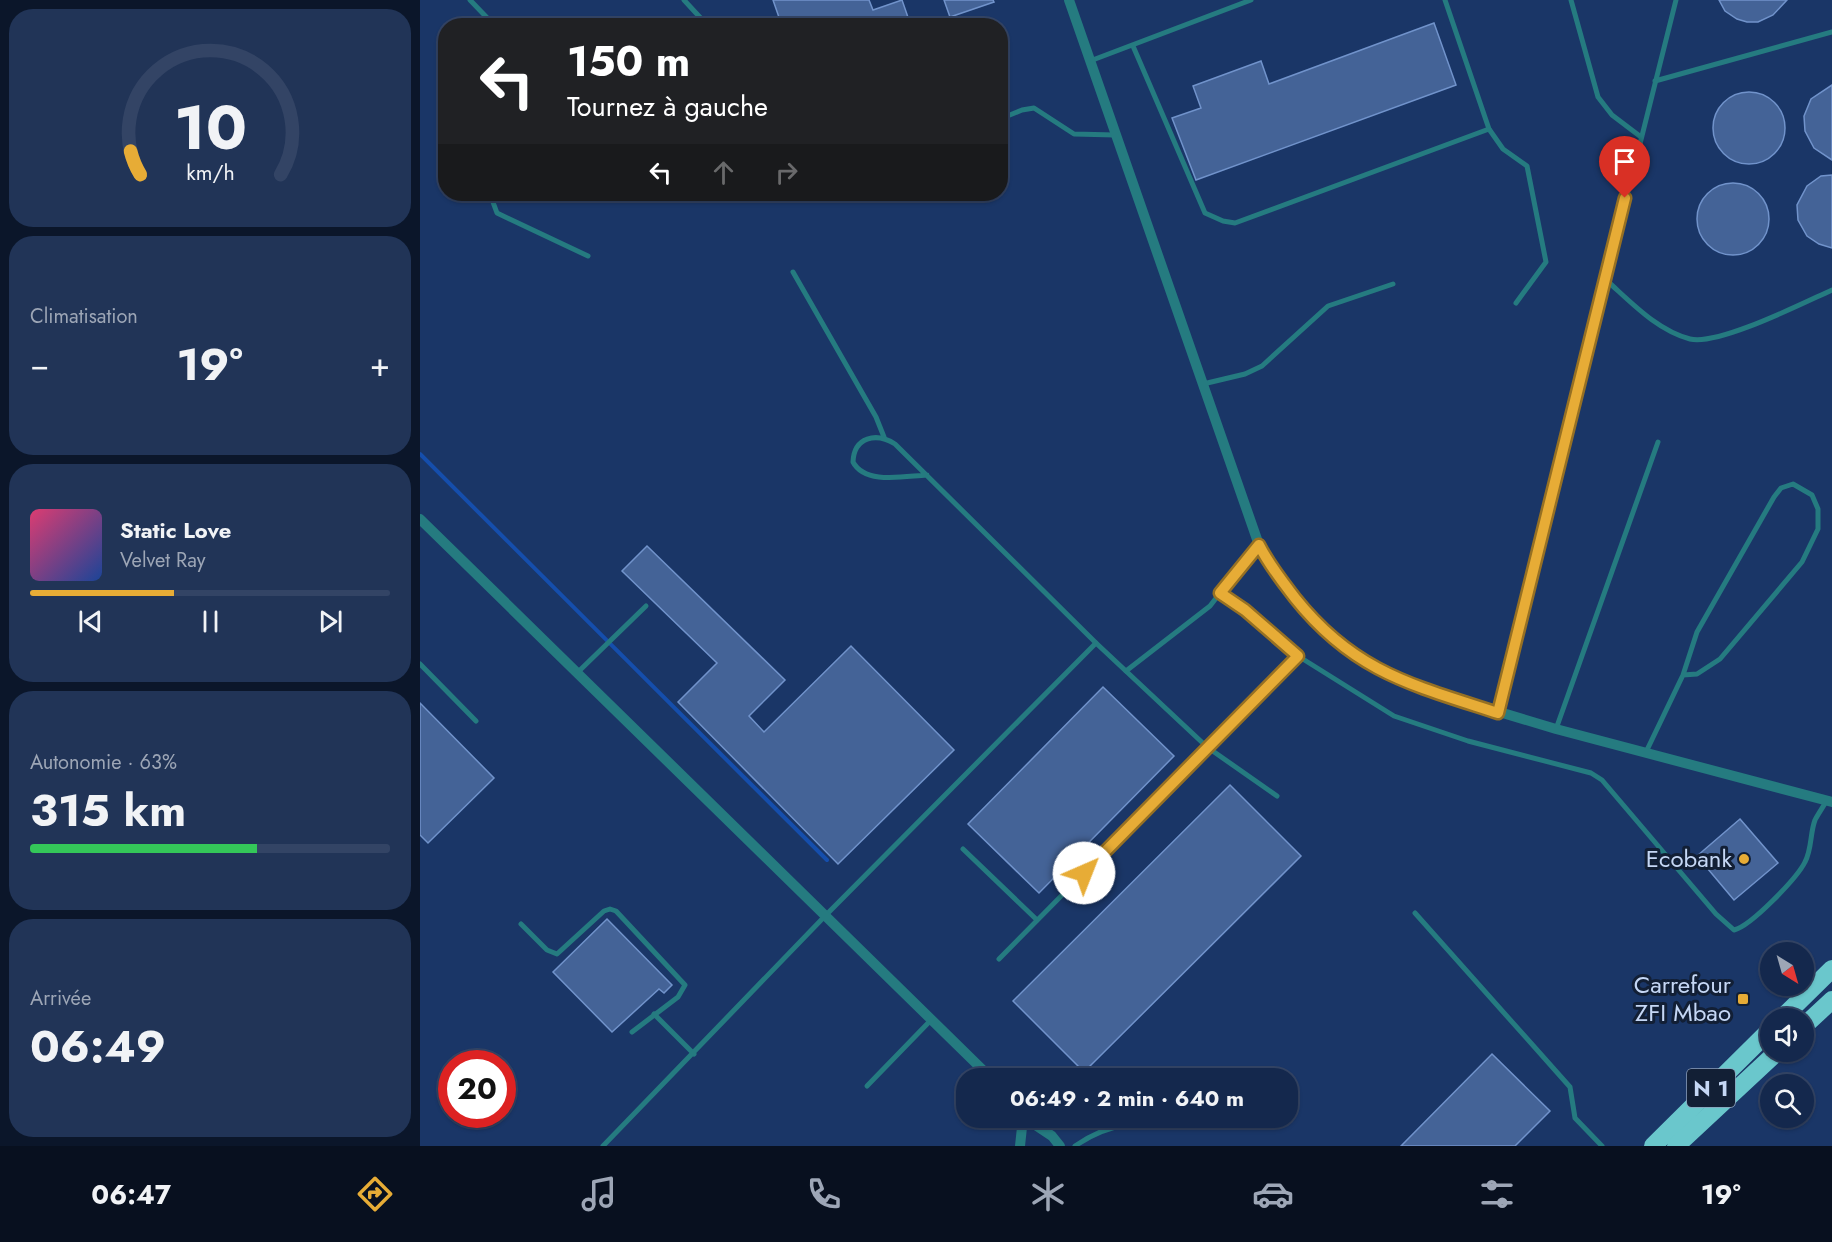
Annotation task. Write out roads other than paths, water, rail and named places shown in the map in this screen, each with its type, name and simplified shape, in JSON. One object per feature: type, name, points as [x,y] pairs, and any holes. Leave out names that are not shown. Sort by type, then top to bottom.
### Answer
[{"type":"highway","points":[[1792,1008],[1832,969]]},
{"type":"highway","points":[[1814,1017],[1832,1000]]},
{"type":"highway","name":"N 1","points":[[1653,1146],[1760,1040]]},
{"type":"highway","name":"N 1","points":[[1676,1146],[1766,1062]]},
{"type":"street","points":[[1069,0],[1259,545],[1269,564],[1312,619],[1333,640],[1355,656],[1410,685],[1498,713],[1830,801]]},
{"type":"street","points":[[420,519],[981,1068]]},
{"type":"street","points":[[1020,1146],[1023,1128]]},
{"type":"street","points":[[1040,1128],[1052,1136],[1060,1146]]},
{"type":"lane","points":[[470,0],[487,18]]},
{"type":"lane","points":[[684,0],[701,18]]},
{"type":"lane","points":[[1090,61],[1251,0]]},
{"type":"lane","points":[[1445,0],[1489,129],[1503,149],[1527,166],[1546,262],[1516,303]]},
{"type":"lane","points":[[1571,0],[1598,98],[1612,115],[1641,137]]},
{"type":"lane","points":[[1498,713],[1676,0]]},
{"type":"lane","points":[[1655,81],[1832,32]]},
{"type":"lane","points":[[1133,46],[1205,213],[1223,221],[1235,223],[1489,129]]},
{"type":"lane","points":[[1008,116],[1034,108],[1074,134],[1117,135]]},
{"type":"lane","points":[[493,201],[497,213],[588,256]]},
{"type":"lane","points":[[793,272],[876,417],[884,437]]},
{"type":"lane","points":[[1605,279],[1655,323],[1691,339],[1719,337],[1832,290]]},
{"type":"lane","points":[[1203,384],[1245,374],[1262,366],[1328,306],[1393,284]]},
{"type":"lane","points":[[927,475],[885,477],[862,473],[856,469],[853,462],[857,447],[873,436],[884,437],[895,444],[927,475],[1096,643],[1207,747],[1277,796]]},
{"type":"lane","points":[[1556,729],[1658,442]]},
{"type":"lane","points":[[1645,753],[1683,675],[1697,632],[1774,496],[1781,488],[1793,484],[1812,495],[1818,509],[1818,529],[1802,562],[1720,659],[1697,674],[1683,675]]},
{"type":"lane","points":[[1126,671],[1210,606],[1259,545]]},
{"type":"lane","points":[[1220,593],[1245,610],[1298,656],[1394,716],[1468,741],[1591,773],[1602,780],[1716,914],[1734,930],[1741,928],[1765,907],[1799,871],[1806,861],[1815,820],[1830,801]]},
{"type":"lane","points":[[577,673],[646,606]]},
{"type":"lane","points":[[603,1146],[825,916],[1096,643]]},
{"type":"lane","points":[[999,959],[1298,656]]},
{"type":"lane","points":[[420,664],[476,721]]},
{"type":"lane","points":[[963,849],[1037,920]]},
{"type":"lane","points":[[521,924],[547,950],[556,954],[604,911],[610,909],[616,911],[686,985],[678,997],[632,1032]]},
{"type":"lane","points":[[1415,913],[1570,1087],[1575,1118],[1602,1146]]},
{"type":"lane","points":[[654,1014],[694,1054]]},
{"type":"lane","points":[[867,1086],[931,1020]]},
{"type":"lane","points":[[1075,1146],[1107,1128]]},
{"type":"waterway","points":[[420,454],[827,860]]},
{"type":"place","name":"Ecobank","points":[[1744,859]]},
{"type":"place","name":"Carrefour ZFI Mbao","points":[[1743,999]]}]
